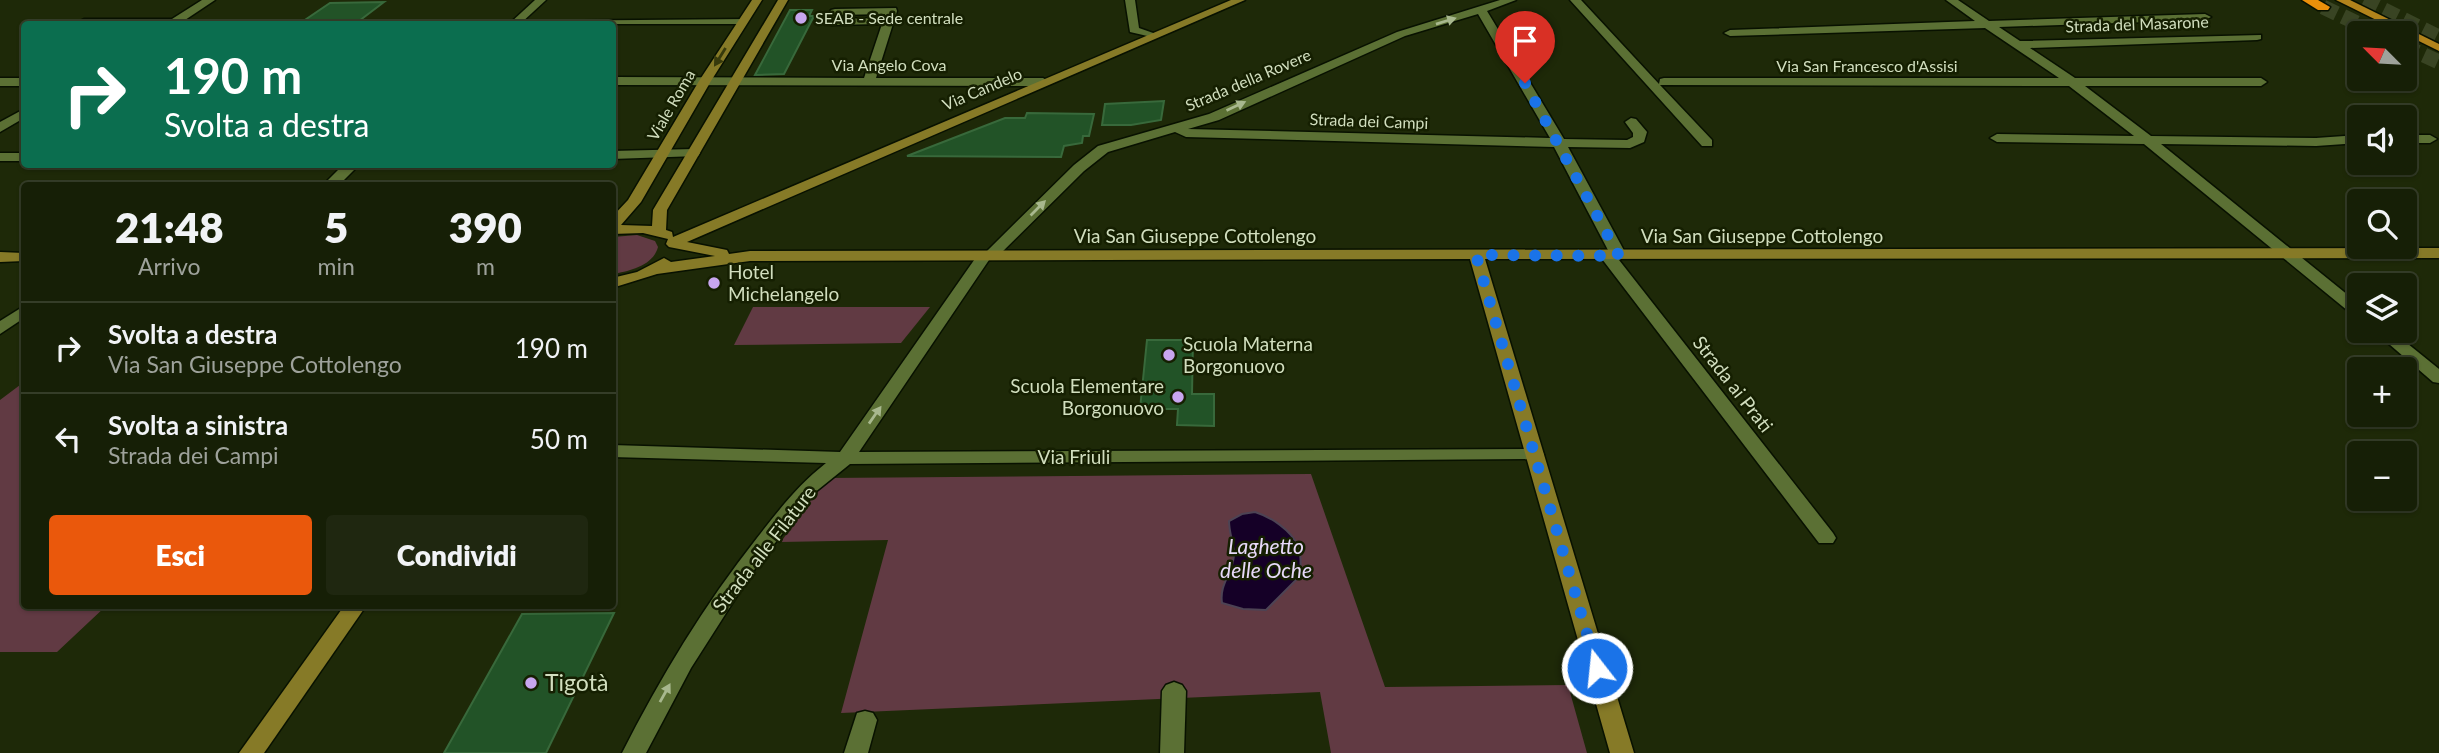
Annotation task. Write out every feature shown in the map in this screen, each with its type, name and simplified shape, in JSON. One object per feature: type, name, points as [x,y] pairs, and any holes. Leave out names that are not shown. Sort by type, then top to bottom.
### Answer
[{"type":"highway","points":[[2308,0],[2324,4]]},
{"type":"main road","points":[[2341,0],[2439,48]]},
{"type":"main road","points":[[2324,4],[2364,21]]},
{"type":"main road","points":[[2417,45],[2439,56]]},
{"type":"street","points":[[176,21],[210,0]]},
{"type":"street","points":[[517,21],[541,0]]},
{"type":"street","name":"Viale Roma","points":[[616,223],[635,202],[705,81],[757,0]]},
{"type":"street","points":[[656,269],[673,253],[660,210],[783,0]]},
{"type":"street","points":[[1130,0],[1134,30],[1152,36]]},
{"type":"street","name":"Via Candelo","points":[[668,237],[738,212],[1240,0]]},
{"type":"street","name":"Strada della Rovere","points":[[987,256],[1079,168],[1103,149],[1214,117],[1401,34],[1511,0]]},
{"type":"street","points":[[1575,0],[1707,143]]},
{"type":"street","points":[[1951,0],[2071,81],[2347,302]]},
{"type":"street","points":[[1481,10],[1559,144],[1613,256]]},
{"type":"street","points":[[869,80],[892,11]]},
{"type":"street","name":"Strada del Masarone","points":[[1730,33],[2205,17]]},
{"type":"street","points":[[616,23],[743,21]]},
{"type":"street","name":"Strada del Masarone","points":[[2018,45],[2257,37]]},
{"type":"street","name":"Via Angelo Cova","points":[[616,81],[1042,82]]},
{"type":"street","points":[[2071,81],[2261,82]]},
{"type":"street","name":"Via San Francesco d'Assisi","points":[[1664,82],[2071,81]]},
{"type":"street","points":[[0,82],[21,82]]},
{"type":"street","points":[[0,128],[21,115]]},
{"type":"street","name":"Strada dei Campi","points":[[1178,129],[1186,133],[1630,144],[1639,139],[1640,132],[1631,122]]},
{"type":"street","points":[[1997,138],[2316,142],[2347,140]]},
{"type":"street","points":[[2417,139],[2430,139]]},
{"type":"street","points":[[616,155],[693,153]]},
{"type":"street","points":[[0,157],[21,157]]},
{"type":"street","points":[[333,182],[349,168]]},
{"type":"street","name":"Via San Giuseppe Cottolengo","points":[[616,228],[644,228],[668,237],[750,256]]},
{"type":"street","name":"Via San Giuseppe Cottolengo","points":[[616,283],[656,269],[750,256],[2439,253]]},
{"type":"street","points":[[1476,255],[1622,753]]},
{"type":"street","name":"Strada alle Filature","points":[[634,753],[682,663],[744,569],[807,488],[845,458],[987,256]]},
{"type":"street","name":"Strada ai Prati","points":[[1613,256],[1826,538]]},
{"type":"street","points":[[0,257],[21,257]]},
{"type":"street","points":[[0,329],[21,313]]},
{"type":"street","points":[[2397,343],[2439,378]]},
{"type":"street","name":"Via Friuli","points":[[616,451],[845,458],[1535,455]]},
{"type":"street","points":[[251,753],[353,609]]},
{"type":"street","points":[[1172,753],[1174,691]]},
{"type":"street","points":[[856,753],[865,720]]},
{"type":"shaded area","points":[[637,235],[655,241],[658,247],[651,259],[640,267],[616,273],[616,237]]},
{"type":"shaded area","points":[[753,307],[930,307],[901,343],[734,345]]},
{"type":"shaded area","points":[[21,384],[21,609],[103,609],[57,652],[0,652],[0,400]]},
{"type":"shaded area","points":[[1311,474],[1385,687],[1568,685],[1587,753],[1331,753],[1320,692],[841,713],[888,540],[781,542],[825,478]]},
{"type":"water","name":"Laghetto delle Oche","points":[[1255,512],[1286,530],[1295,540],[1300,556],[1301,575],[1266,610],[1243,609],[1222,603],[1222,590],[1234,555],[1229,521],[1242,514]]},
{"type":"building","points":[[384,2],[359,21],[303,21],[330,3]]},
{"type":"building","points":[[790,10],[812,10],[809,16],[814,16],[784,74],[755,75]]},
{"type":"building","points":[[1164,101],[1161,120],[1131,125],[1102,125],[1105,104]]},
{"type":"building","points":[[1027,113],[1094,114],[1089,136],[1083,136],[1082,143],[1064,146],[1061,157],[907,156],[1005,118],[1025,118]]},
{"type":"building","name":"Scuola Elementare Borgonuovo","points":[[1147,340],[1193,340],[1192,394],[1214,394],[1214,426],[1177,425],[1178,409],[1140,409]]},
{"type":"building","name":"Tigotà","points":[[614,613],[546,753],[444,753],[522,614]]},
{"type":"tunnel","points":[[2364,0],[2439,37]]},
{"type":"tunnel","points":[[2323,7],[2353,21]]},
{"type":"tunnel","points":[[2417,52],[2439,62]]},
{"type":"place","name":"SEAB - Sede centrale","points":[[801,18]]},
{"type":"place","name":"Hotel Michelangelo","points":[[714,283]]},
{"type":"place","name":"Scuola Materna Borgonuovo","points":[[1169,355]]},
{"type":"place","name":"Scuola Elementare Borgonuovo","points":[[1178,397]]},
{"type":"place","name":"Tigotà","points":[[531,683]]},
{"type":"route","points":[[1525,83],[1619,256],[1476,255],[1597,668]]}]
